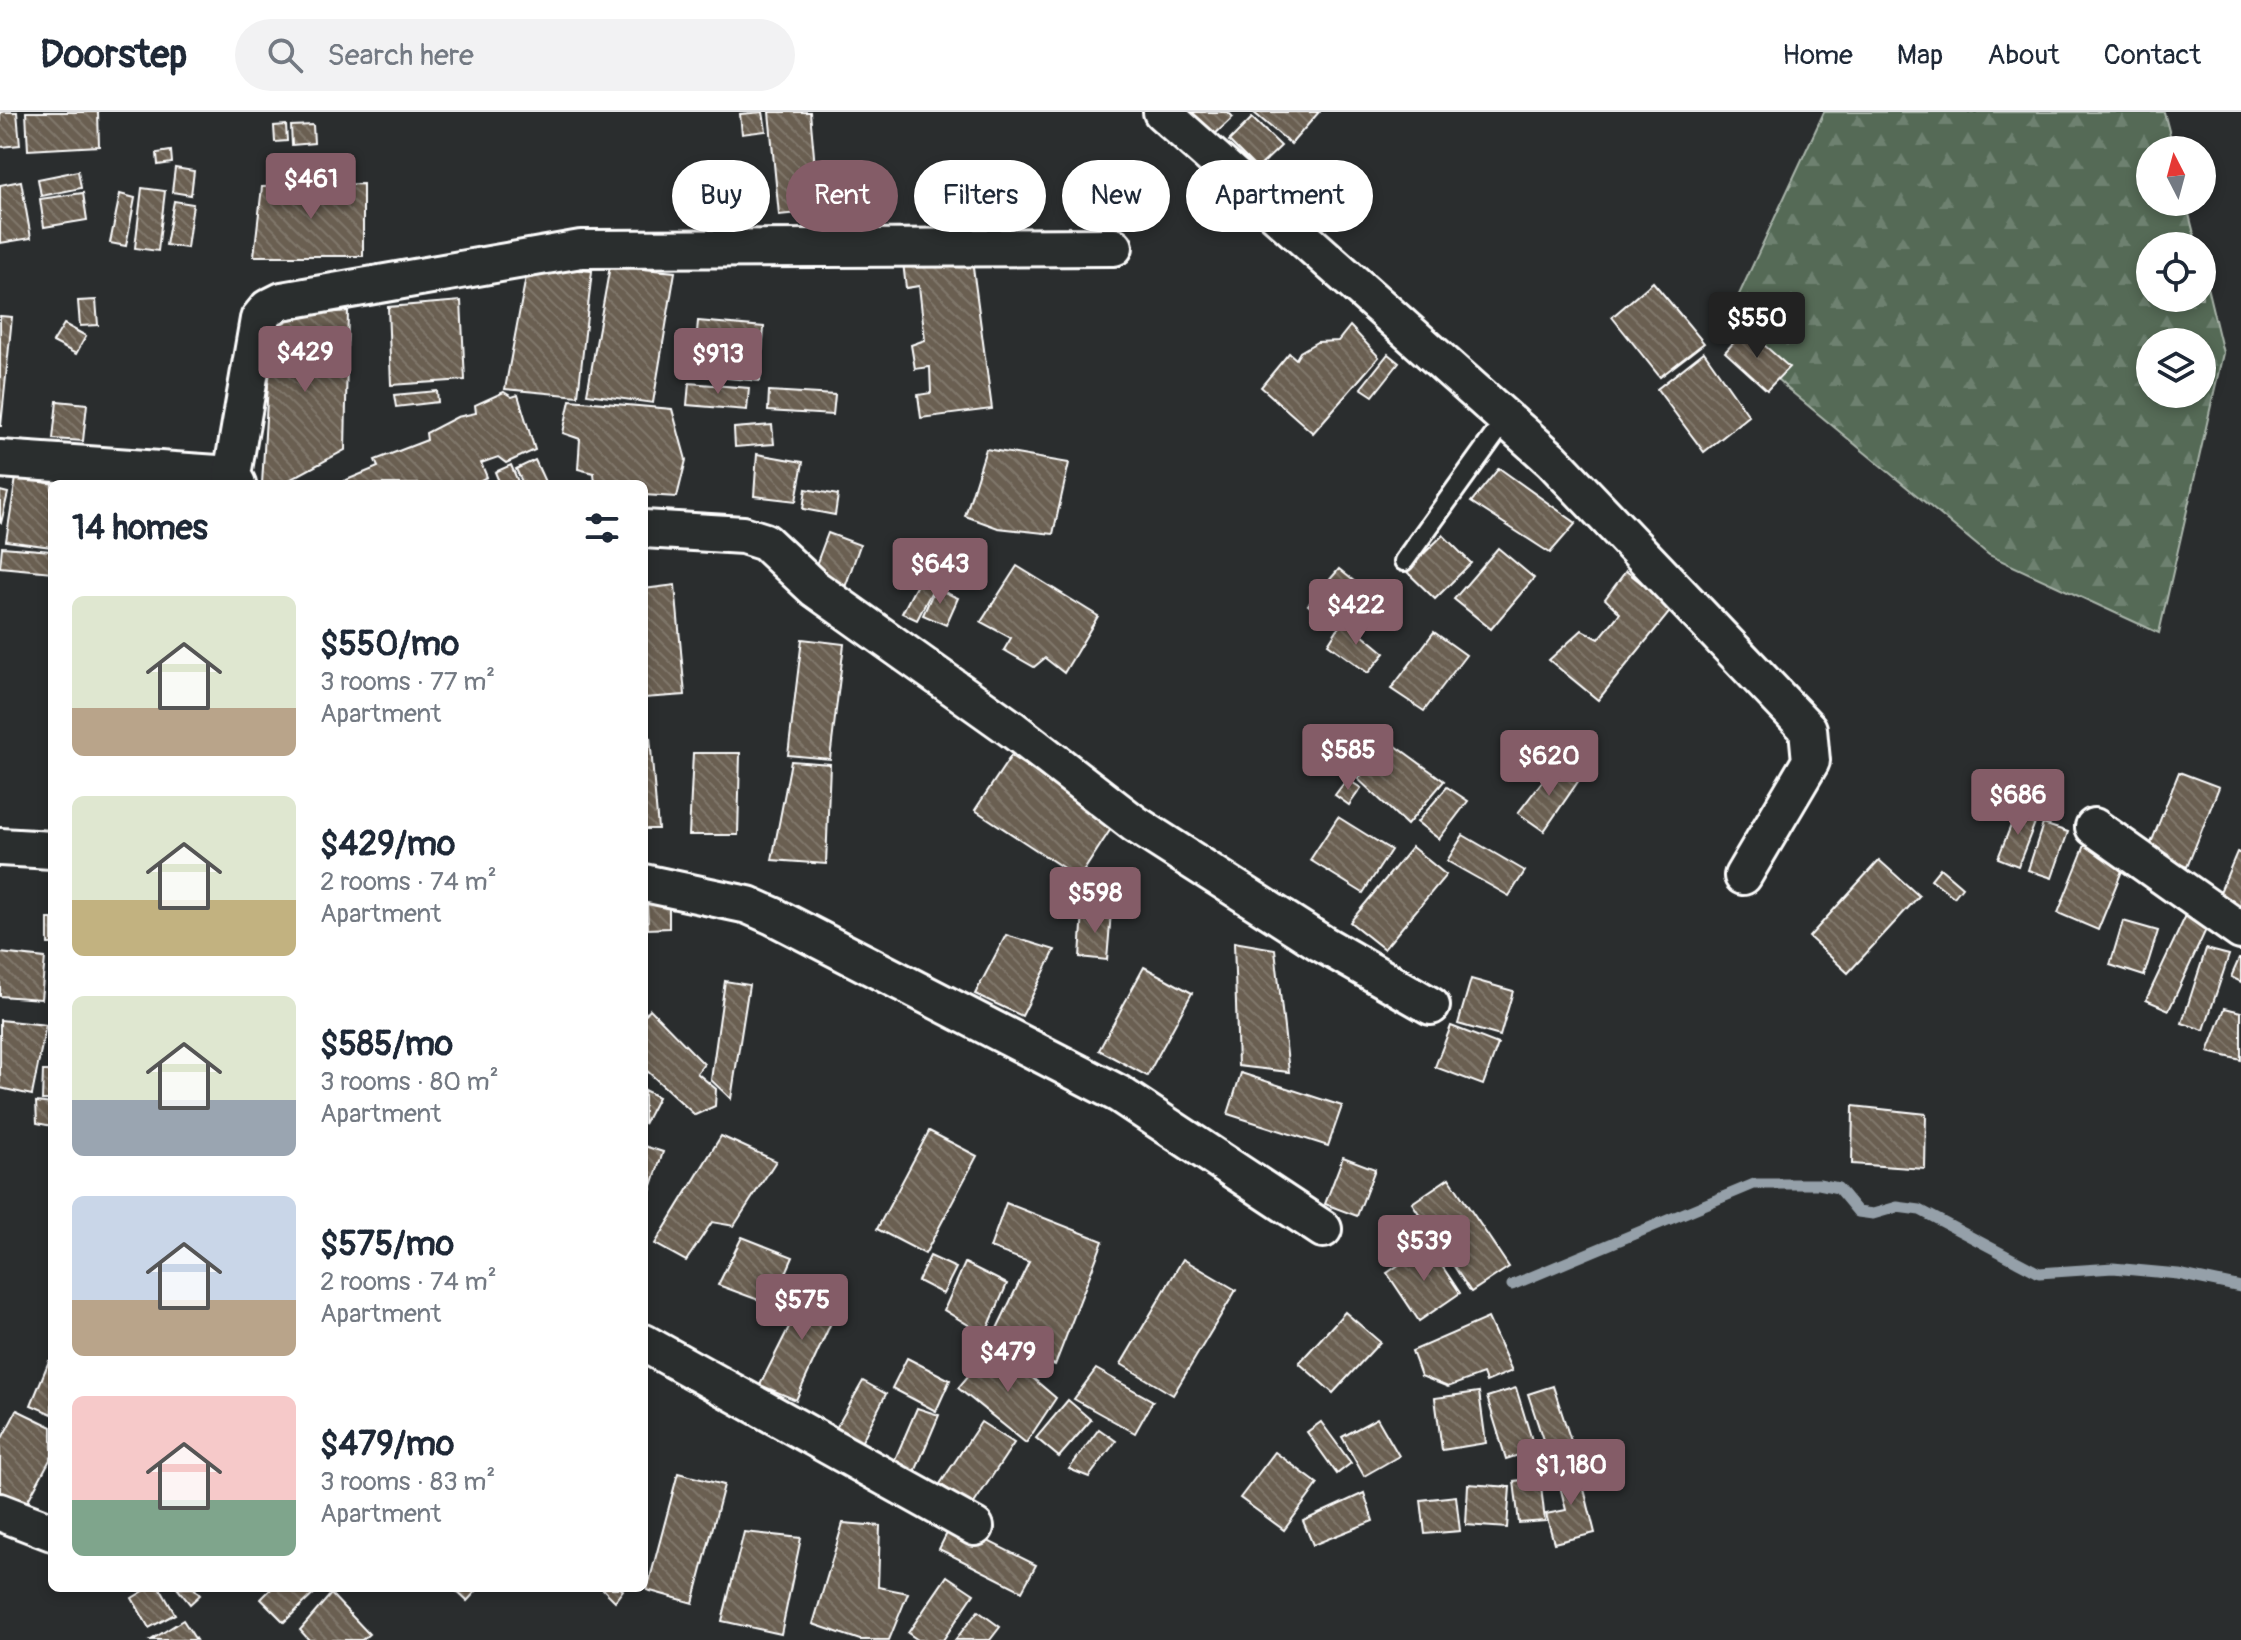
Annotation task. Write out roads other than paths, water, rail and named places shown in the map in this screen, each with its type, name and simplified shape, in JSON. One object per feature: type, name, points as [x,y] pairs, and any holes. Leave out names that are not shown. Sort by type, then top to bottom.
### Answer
[{"type":"street","points":[[1162,112],[1552,460],[1808,729],[1811,761],[1743,876]]},
{"type":"street","points":[[0,459],[234,479],[259,319],[268,308],[282,301],[581,249],[1114,247]]},
{"type":"street","points":[[648,529],[743,535],[765,542],[814,588],[1012,729],[1135,824],[1321,943],[1431,1006]]},
{"type":"street","points":[[2094,827],[2241,931]]},
{"type":"street","points":[[0,847],[48,850]]},
{"type":"street","points":[[648,884],[748,905],[773,916],[1119,1094],[1323,1229]]},
{"type":"street","points":[[648,1345],[975,1527]]},
{"type":"street","points":[[0,1512],[48,1530]]},
{"type":"lane","points":[[1404,561],[1506,419]]},
{"type":"waterway","points":[[1512,1285],[1754,1184],[1819,1184],[1838,1188],[1858,1212],[1873,1214],[1897,1207],[1920,1210],[2039,1273],[2113,1268],[2178,1274],[2241,1287]]}]
